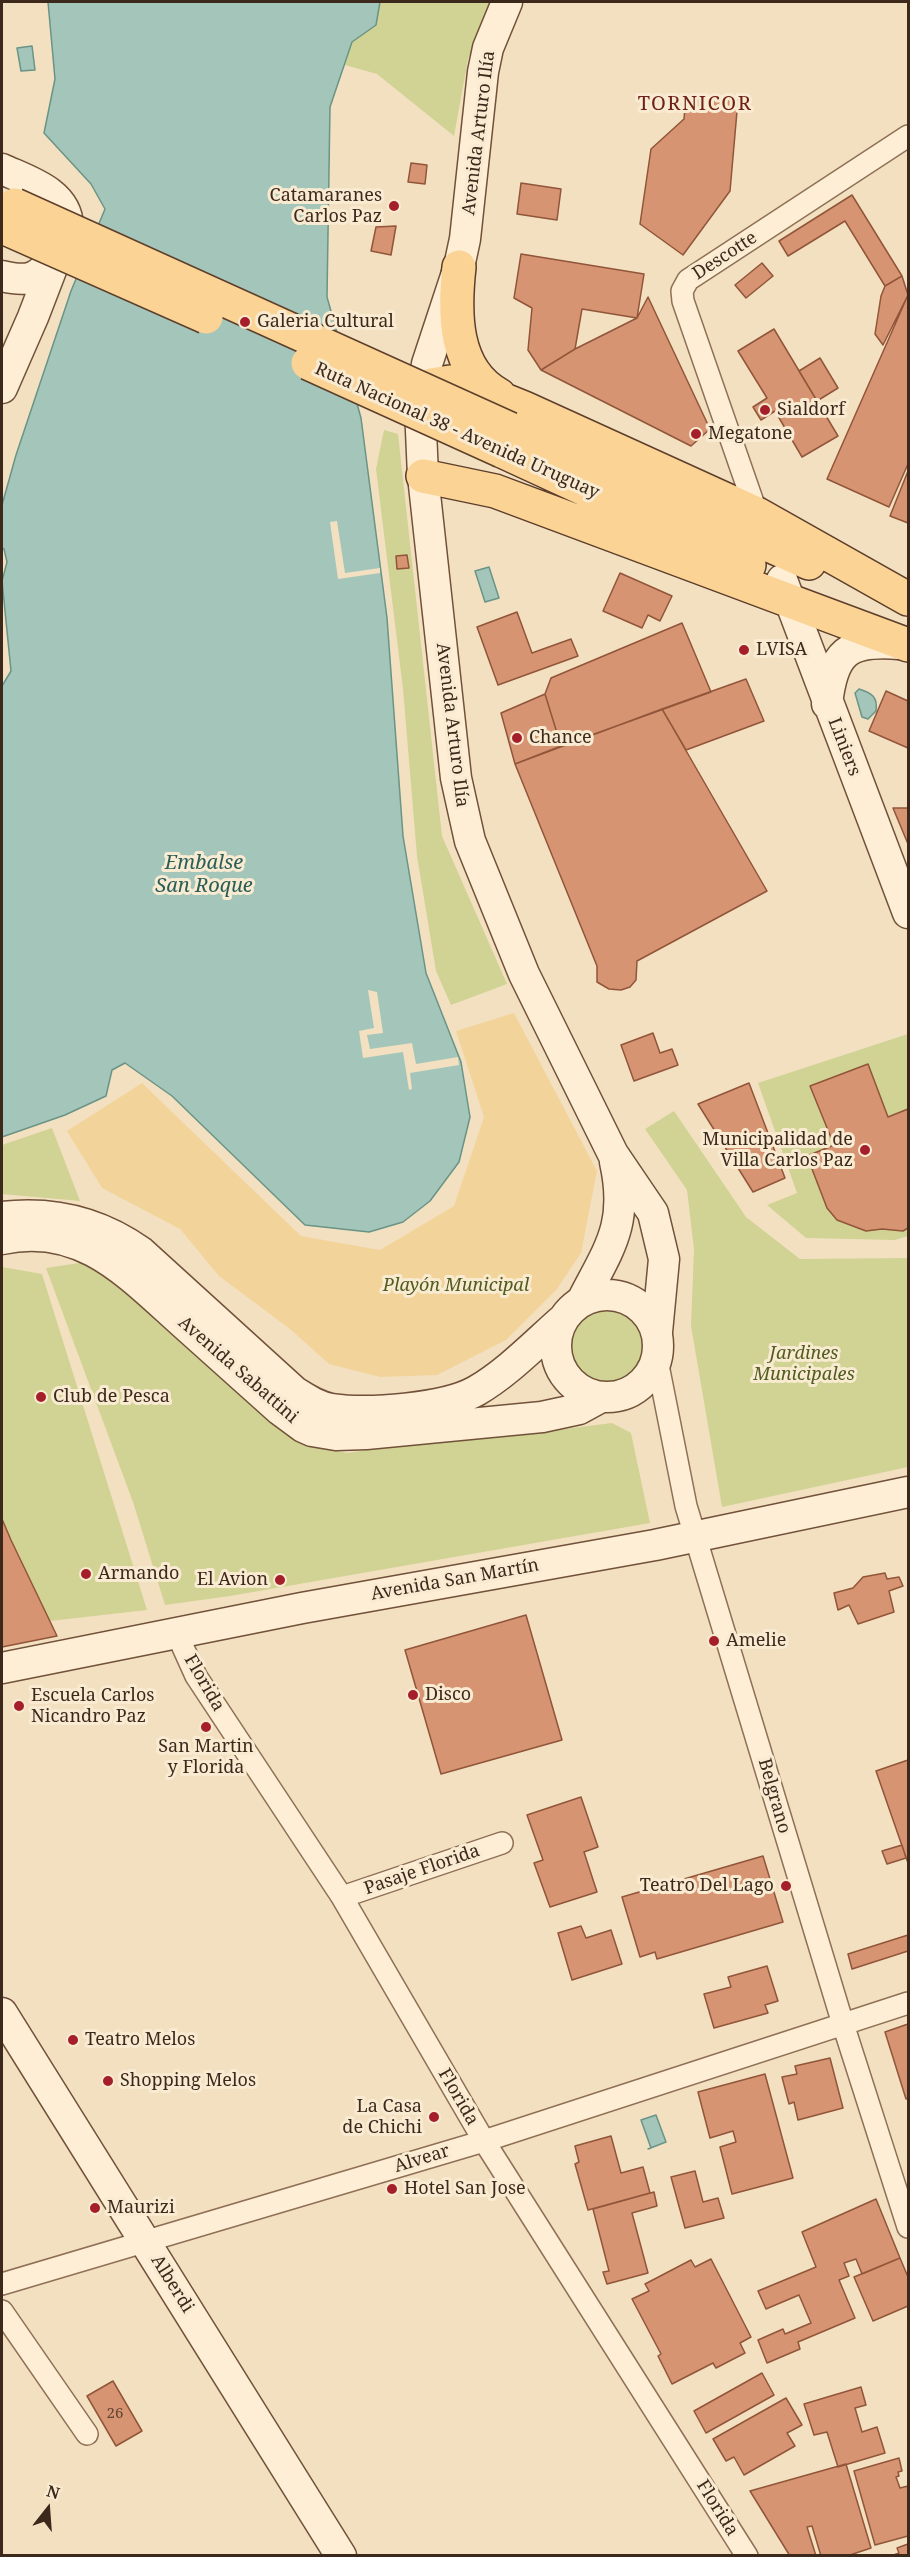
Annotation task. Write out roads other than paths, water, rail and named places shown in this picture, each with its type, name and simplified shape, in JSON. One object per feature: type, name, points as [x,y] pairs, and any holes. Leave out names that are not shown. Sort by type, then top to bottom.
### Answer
[{"type":"main road","name":"Avenida Arturo Ilía","points":[[459,267],[470,212],[483,72],[488,48],[507,2]]},
{"type":"main road","points":[[2,170],[54,196],[62,204],[68,218],[68,226],[33,317],[2,387]]},
{"type":"main road","name":"Ruta Nacional 38 - Avenida Uruguay","points":[[6,215],[512,429],[776,550],[909,600]]},
{"type":"main road","points":[[2,276],[20,280],[34,278],[48,266],[56,255]]},
{"type":"main road","points":[[422,393],[429,355],[459,267]]},
{"type":"main road","points":[[459,267],[455,299],[459,339],[472,370],[493,392],[512,429]]},
{"type":"main road","points":[[422,393],[430,385],[450,382],[472,387],[512,429],[757,514],[909,600]]},
{"type":"main road","name":"Avenida Arturo Ilía","points":[[422,393],[423,476],[456,778],[470,841],[524,974],[608,1145]]},
{"type":"main road","name":"Ruta Nacional 38 - Avenida Uruguay","points":[[512,429],[786,591],[909,645]]},
{"type":"main road","points":[[423,476],[495,491],[786,591]]},
{"type":"main road","name":"Liniers","points":[[786,591],[827,704],[909,913]]},
{"type":"main road","points":[[827,704],[833,671],[844,654],[863,643],[909,645]]},
{"type":"main road","points":[[582,1301],[616,1231],[621,1210],[620,1185],[608,1145]]},
{"type":"main road","points":[[608,1145],[653,1213],[660,1237],[664,1259],[657,1346],[651,1373],[642,1384],[629,1392],[615,1397],[601,1397],[578,1388],[561,1370],[555,1354],[556,1337],[561,1321],[570,1309],[596,1295],[627,1298],[640,1306],[650,1318],[657,1346]]},
{"type":"main road","name":"Avenida Sabattini","points":[[2,1217],[45,1215],[70,1219],[99,1228],[124,1240],[141,1252],[295,1392],[309,1401],[331,1409],[419,1407],[458,1398],[487,1383],[561,1321]]},
{"type":"main road","name":"Avenida Sabattini","points":[[2,1239],[34,1235],[56,1238],[76,1243],[116,1263],[280,1410],[312,1431],[336,1435],[366,1434],[542,1417],[579,1409],[601,1397]]},
{"type":"main road","name":"Avenida San Martín","points":[[2,1668],[302,1608],[695,1537],[909,1492]]},
{"type":"main road","name":"Alberdi","points":[[2,2013],[341,2556]]},
{"type":"street","name":"Descotte","points":[[757,514],[683,301],[684,285],[688,280],[909,136]]},
{"type":"street","name":"Belgrano","points":[[657,1346],[686,1506],[843,2024],[909,2227]]},
{"type":"street","name":"Florida","points":[[177,1634],[196,1676],[342,1897],[484,2141],[747,2556]]},
{"type":"street","name":"Pasaje Florida","points":[[342,1897],[502,1843]]},
{"type":"street","name":"Alvear","points":[[2,2284],[484,2141],[909,2003]]},
{"type":"street","points":[[2,2311],[87,2434]]},
{"type":"water","name":"Embalse San Roque","points":[[48,2],[380,2],[376,25],[352,42],[330,107],[327,297],[361,418],[387,618],[403,836],[426,973],[461,1062],[470,1117],[459,1162],[430,1201],[403,1222],[369,1232],[305,1225],[172,1096],[125,1063],[112,1070],[106,1096],[65,1115],[2,1137],[2,686],[11,671],[2,581],[7,562],[2,548],[2,505],[16,455],[71,291],[105,209],[91,184],[44,133],[55,79]]},
{"type":"water","points":[[32,46],[35,70],[21,71],[17,48]]},
{"type":"water","points":[[489,567],[499,598],[485,602],[475,571]]},
{"type":"water","points":[[859,689],[871,694],[876,702],[876,711],[868,719],[862,717],[855,693]]},
{"type":"water","points":[[656,2115],[666,2142],[651,2148],[641,2120]]},
{"type":"place","name":"Catamaranes Carlos Paz","points":[[394,206]]},
{"type":"place","name":"Galeria Cultural","points":[[245,322]]},
{"type":"place","name":"Sialdorf","points":[[765,410]]},
{"type":"place","name":"Megatone","points":[[696,434]]},
{"type":"place","name":"LVISA","points":[[744,650]]},
{"type":"place","name":"Chance","points":[[517,738]]},
{"type":"place","name":"Municipalidad de Villa Carlos Paz","points":[[865,1150]]},
{"type":"place","name":"Club de Pesca","points":[[41,1397]]},
{"type":"place","name":"Armando","points":[[86,1574]]},
{"type":"place","name":"El Avion","points":[[280,1580]]},
{"type":"place","name":"Amelie","points":[[714,1641]]},
{"type":"place","name":"Disco","points":[[413,1695]]},
{"type":"place","name":"Escuela Carlos Nicandro Paz","points":[[19,1706]]},
{"type":"place","name":"San Martin y Florida","points":[[206,1727]]},
{"type":"place","name":"Teatro Del Lago","points":[[786,1886]]},
{"type":"place","name":"Teatro Melos","points":[[73,2040]]},
{"type":"place","name":"Shopping Melos","points":[[108,2081]]},
{"type":"place","name":"La Casa de Chichi","points":[[434,2117]]},
{"type":"place","name":"Hotel San Jose","points":[[392,2189]]},
{"type":"place","name":"Maurizi","points":[[95,2208]]},
{"type":"district","name":"TORNICOR","points":[[695,104]]},
{"type":"park label","name":"Playón Municipal","points":[[456,1286]]},
{"type":"park label","name":"Jardines Municipales","points":[[804,1364]]}]
